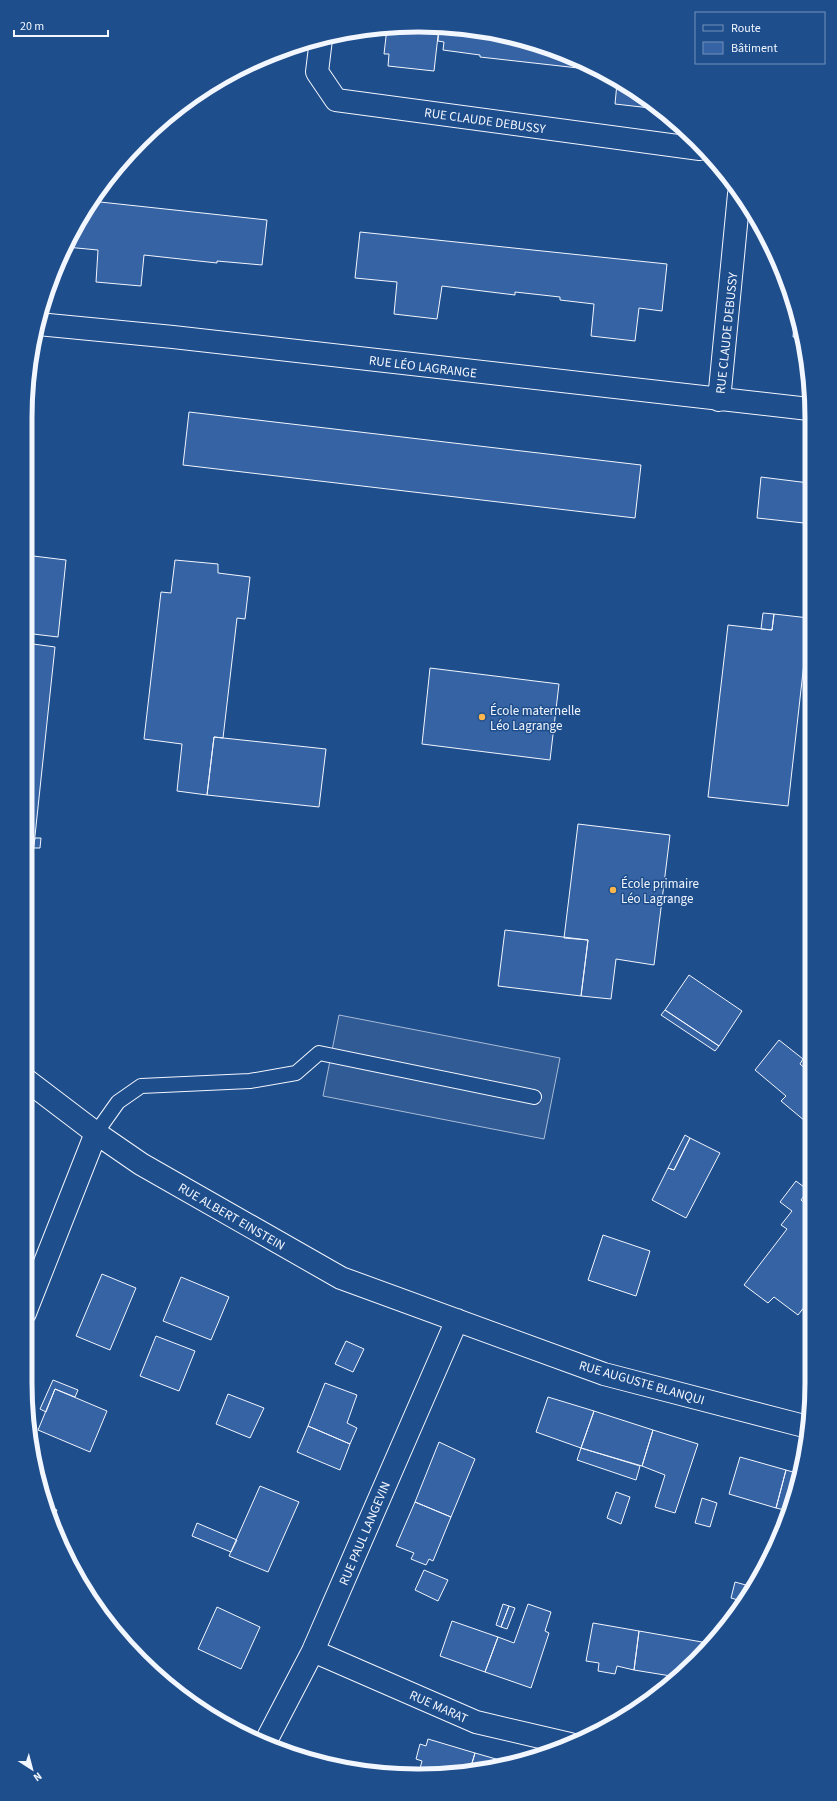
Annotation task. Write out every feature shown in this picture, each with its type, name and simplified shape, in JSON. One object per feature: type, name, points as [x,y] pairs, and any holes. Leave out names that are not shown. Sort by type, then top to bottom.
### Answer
[{"type":"street","name":"RUE CLAUDE DEBUSSY","points":[[320,44],[317,72],[336,100],[694,147]]},
{"type":"street","name":"RUE CLAUDE DEBUSSY","points":[[719,400],[738,202]]},
{"type":"street","name":"RUE LÉO LAGRANGE","points":[[43,325],[173,337],[805,409]]},
{"type":"street","name":"RUE ALBERT EINSTEIN","points":[[32,1085],[96,1134],[141,1164],[341,1278],[457,1320]]},
{"type":"street","points":[[32,1295],[96,1134]]},
{"type":"street","name":"RUE AUGUSTE BLANQUI","points":[[457,1320],[604,1374],[803,1426]]},
{"type":"street","name":"RUE PAUL LANGEVIN","points":[[267,1738],[314,1651],[457,1320]]},
{"type":"street","name":"RUE MARAT","points":[[314,1651],[476,1722],[561,1742]]},
{"type":"lane","points":[[96,1134],[118,1102],[141,1086],[250,1081],[296,1073],[320,1053],[534,1097]]},
{"type":"shaded area","points":[[339,1015],[560,1058],[544,1139],[323,1096]]},
{"type":"building","points":[[438,33],[434,71],[388,66],[389,54],[384,54],[386,34]]},
{"type":"building","points":[[439,33],[494,39],[543,53],[581,68],[480,57],[480,55],[443,50],[444,42],[438,41]]},
{"type":"building","points":[[617,87],[648,108],[615,104]]},
{"type":"building","points":[[99,202],[267,220],[262,265],[217,261],[217,263],[144,255],[141,286],[96,282],[98,250],[72,248]]},
{"type":"building","points":[[360,232],[667,264],[662,311],[639,308],[635,341],[591,336],[594,304],[560,300],[560,297],[515,292],[515,295],[442,286],[437,319],[394,314],[397,282],[355,278]]},
{"type":"building","points":[[794,326],[797,337],[793,337]]},
{"type":"building","points":[[189,412],[641,465],[635,518],[183,465]]},
{"type":"building","points":[[761,477],[805,482],[805,530],[804,523],[757,518]]},
{"type":"building","points":[[32,556],[66,560],[58,637],[32,634]]},
{"type":"building","points":[[175,560],[218,564],[218,573],[250,577],[245,619],[237,618],[223,738],[214,737],[207,795],[177,791],[182,744],[144,739],[161,592],[171,593]]},
{"type":"building","points":[[763,613],[774,614],[772,630],[761,629]]},
{"type":"building","points":[[774,614],[805,618],[805,654],[788,806],[708,797],[728,625],[772,630]]},
{"type":"building","points":[[32,644],[55,647],[32,864]]},
{"type":"building","points":[[430,668],[559,684],[550,760],[422,744]]},
{"type":"building","points":[[214,737],[326,749],[319,807],[207,795]]},
{"type":"building","points":[[578,824],[670,835],[654,965],[616,959],[611,999],[581,996],[588,940],[564,938]]},
{"type":"building","points":[[35,838],[41,838],[40,848],[33,848]]},
{"type":"building","points":[[505,930],[588,940],[581,996],[498,986]]},
{"type":"building","points":[[689,975],[742,1011],[719,1046],[665,1010]]},
{"type":"building","points":[[665,1010],[719,1046],[715,1051],[661,1015]]},
{"type":"building","points":[[779,1040],[803,1059],[800,1064],[805,1068],[805,1121],[781,1101],[786,1096],[755,1070]]},
{"type":"building","points":[[685,1135],[690,1138],[674,1170],[668,1168]]},
{"type":"building","points":[[690,1138],[720,1153],[686,1218],[652,1200],[668,1168],[674,1170]]},
{"type":"building","points":[[796,1181],[805,1188],[805,1194],[801,1200],[805,1203],[805,1269],[803,1271],[805,1273],[805,1306],[798,1315],[774,1297],[768,1303],[744,1285],[787,1229],[781,1225],[792,1211],[780,1202]]},
{"type":"building","points":[[603,1235],[650,1251],[636,1296],[588,1280]]},
{"type":"building","points":[[102,1274],[136,1288],[110,1350],[76,1336]]},
{"type":"building","points":[[181,1277],[229,1297],[211,1340],[163,1321]]},
{"type":"building","points":[[156,1336],[195,1351],[179,1391],[140,1376]]},
{"type":"building","points":[[346,1341],[364,1349],[353,1372],[335,1364]]},
{"type":"building","points":[[53,1380],[78,1390],[75,1397],[55,1389],[46,1412],[40,1409]]},
{"type":"building","points":[[325,1383],[357,1395],[347,1423],[357,1428],[350,1444],[308,1426]]},
{"type":"building","points":[[55,1389],[107,1411],[90,1452],[38,1430]]},
{"type":"building","points":[[228,1394],[264,1408],[250,1438],[216,1424]]},
{"type":"building","points":[[548,1397],[594,1411],[581,1448],[536,1432]]},
{"type":"building","points":[[594,1411],[653,1430],[642,1466],[581,1448]]},
{"type":"building","points":[[308,1426],[350,1444],[340,1470],[297,1452]]},
{"type":"building","points":[[653,1430],[698,1444],[675,1513],[655,1507],[665,1475],[642,1466]]},
{"type":"building","points":[[439,1442],[475,1459],[451,1517],[415,1502]]},
{"type":"building","points":[[581,1448],[640,1466],[636,1480],[577,1460]]},
{"type":"building","points":[[740,1457],[786,1470],[776,1508],[729,1494]]},
{"type":"building","points":[[786,1470],[795,1472],[783,1510],[776,1508]]},
{"type":"building","points":[[260,1486],[299,1502],[268,1572],[229,1556]]},
{"type":"building","points":[[616,1492],[630,1497],[621,1524],[607,1518]]},
{"type":"building","points":[[702,1498],[717,1503],[710,1527],[695,1523]]},
{"type":"building","points":[[415,1502],[451,1517],[433,1561],[429,1559],[426,1565],[411,1559],[414,1553],[396,1546]]},
{"type":"building","points":[[197,1523],[237,1540],[231,1552],[192,1536]]},
{"type":"building","points":[[424,1570],[448,1580],[438,1601],[415,1590]]},
{"type":"building","points":[[735,1582],[747,1585],[738,1600],[731,1598]]},
{"type":"building","points":[[503,1604],[509,1606],[501,1627],[496,1625]]},
{"type":"building","points":[[528,1604],[551,1612],[545,1631],[549,1633],[531,1688],[485,1672],[498,1637],[514,1643]]},
{"type":"building","points":[[509,1606],[515,1608],[507,1629],[501,1627]]},
{"type":"building","points":[[217,1607],[260,1627],[241,1669],[198,1649]]},
{"type":"building","points":[[452,1621],[498,1637],[485,1672],[440,1656]]},
{"type":"building","points":[[593,1623],[639,1631],[634,1670],[617,1666],[615,1674],[598,1671],[599,1663],[586,1661]]},
{"type":"building","points":[[639,1631],[702,1642],[701,1646],[692,1656],[670,1676],[634,1670]]},
{"type":"building","points":[[428,1739],[475,1753],[471,1766],[420,1769],[422,1761],[416,1759],[420,1744],[426,1746]]},
{"type":"building","points":[[475,1753],[501,1760],[494,1762],[471,1766]]},
{"type":"place","name":"École maternelle Léo Lagrange","points":[[482,717]]},
{"type":"place","name":"École primaire Léo Lagrange","points":[[613,890]]}]
